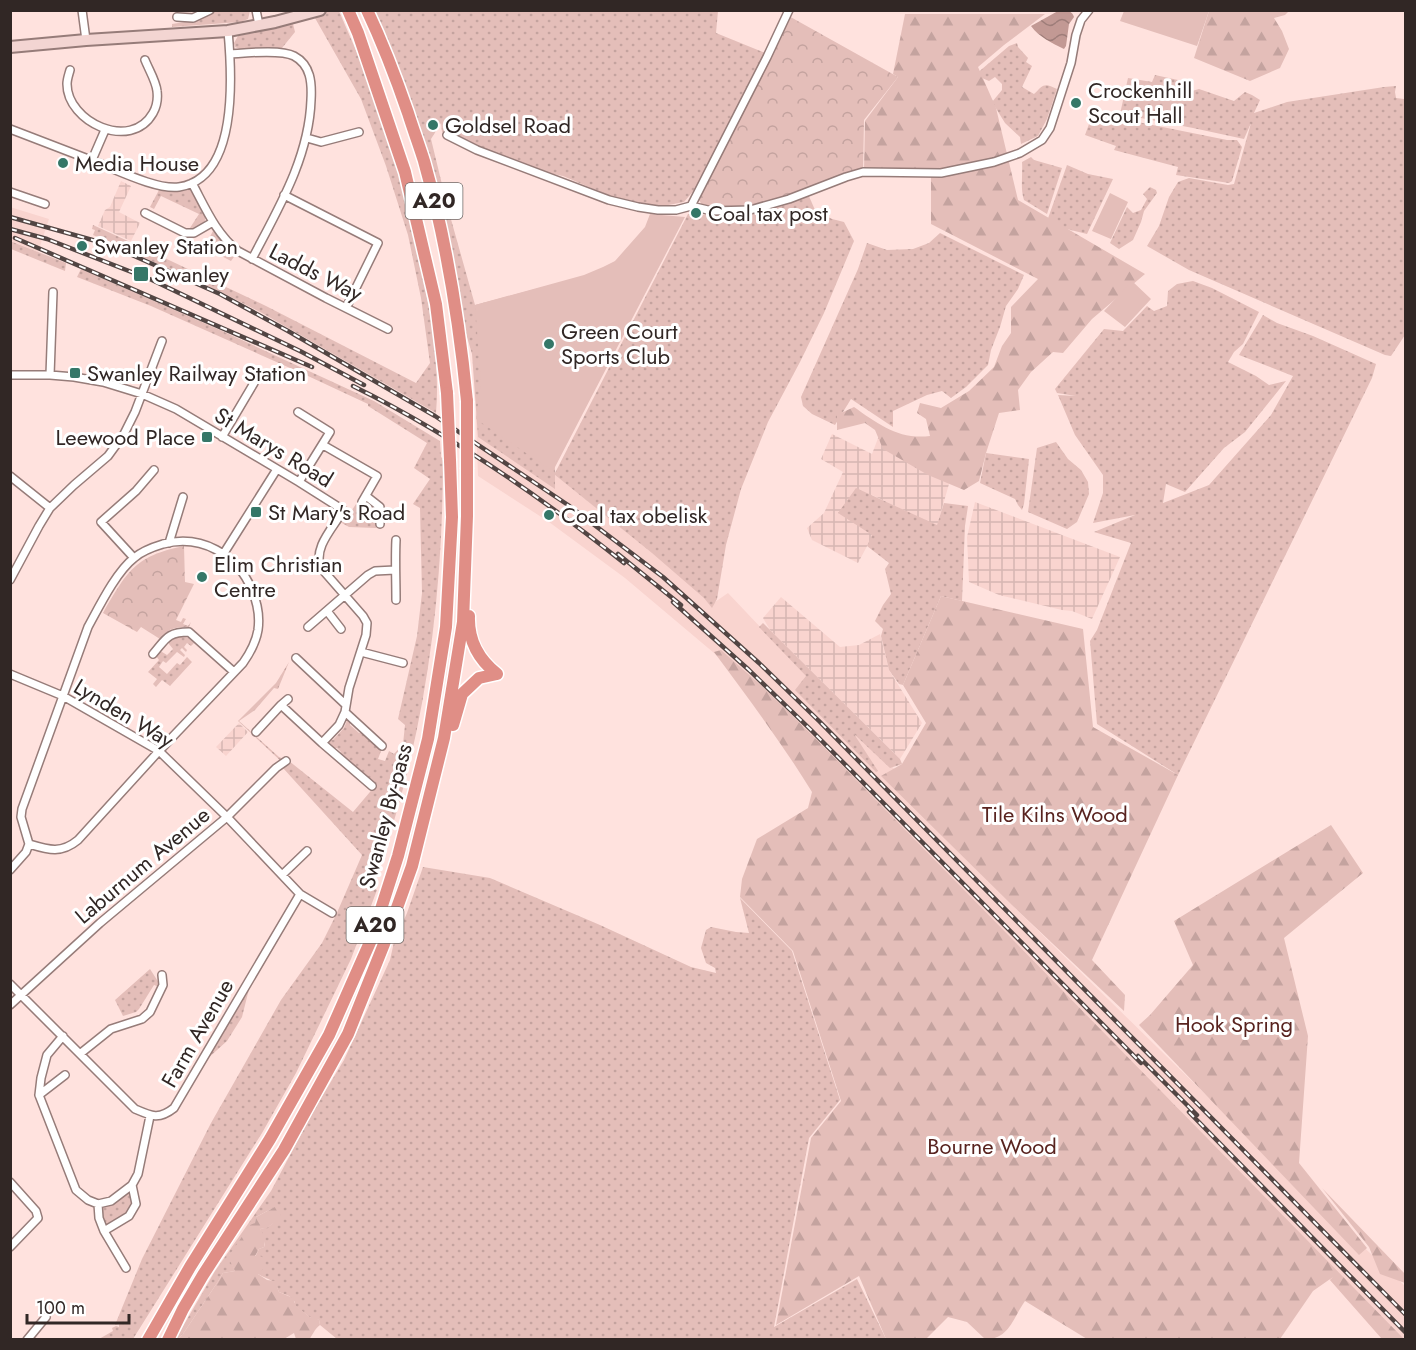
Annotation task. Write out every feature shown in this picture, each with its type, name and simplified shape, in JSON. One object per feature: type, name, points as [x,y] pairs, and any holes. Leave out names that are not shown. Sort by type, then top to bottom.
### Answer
[{"type":"highway","name":"Swanley By-pass","points":[[148,1340],[189,1267],[270,1139],[329,1035],[371,940],[398,856],[428,739],[446,627],[452,518],[447,387],[436,304],[405,172],[362,44],[348,10]]},
{"type":"highway","name":"A20","points":[[368,10],[398,84],[424,160],[440,222],[462,346],[467,401],[468,475]]},
{"type":"highway","name":"Swanley By-pass","points":[[168,1340],[203,1275],[284,1150],[348,1034],[412,867],[444,738],[463,622],[468,475]]},
{"type":"highway","points":[[428,803],[462,694],[479,678],[497,674],[478,655],[468,626],[472,502],[468,475]]},
{"type":"main road","points":[[10,47],[228,31],[316,11]]},
{"type":"street","points":[[82,10],[87,40]]},
{"type":"street","points":[[177,17],[193,18],[210,10]]},
{"type":"street","points":[[256,10],[259,25]]},
{"type":"street","points":[[692,206],[789,10]]},
{"type":"street","points":[[447,135],[477,150],[609,200],[658,210],[676,210],[692,206],[712,211],[750,210],[789,199],[863,172],[940,173],[994,162],[1020,153],[1042,140],[1050,128],[1071,63],[1076,35],[1089,10]]},
{"type":"street","points":[[10,129],[135,177],[169,187],[192,183],[208,172],[224,138],[230,99],[228,31]]},
{"type":"street","points":[[230,54],[287,53],[294,56],[309,70],[312,91],[307,138],[298,165],[252,259]]},
{"type":"street","points":[[70,70],[67,82],[68,94],[86,118],[105,130],[127,131],[137,129],[146,123],[158,100],[157,88],[145,60]]},
{"type":"street","points":[[92,160],[105,130]]},
{"type":"street","points":[[307,138],[321,142],[359,132]]},
{"type":"street","name":"Ladds Way","points":[[192,183],[213,222],[230,244],[252,259],[388,329]]},
{"type":"street","points":[[10,192],[45,204]]},
{"type":"street","points":[[285,195],[378,243],[346,308]]},
{"type":"street","points":[[145,213],[185,233],[194,233],[213,222]]},
{"type":"street","points":[[50,375],[54,292]]},
{"type":"street","points":[[10,580],[51,508],[108,456],[129,426],[162,341]]},
{"type":"street","name":"St Marys Road","points":[[10,375],[74,377],[103,382],[142,394],[176,409],[340,508],[340,514],[318,555],[321,568],[367,623],[366,635],[349,688],[346,708],[339,725],[322,743]]},
{"type":"street","points":[[222,436],[254,383]]},
{"type":"street","points":[[298,412],[330,432],[299,482]]},
{"type":"street","points":[[323,445],[377,476],[364,499],[380,507],[380,524]]},
{"type":"street","points":[[224,553],[277,469]]},
{"type":"street","points":[[134,558],[101,522],[136,491],[154,470]]},
{"type":"street","points":[[10,476],[51,508]]},
{"type":"street","points":[[169,543],[183,497]]},
{"type":"street","points":[[396,540],[396,600]]},
{"type":"street","points":[[10,870],[26,852],[29,844],[21,817],[22,808],[88,627],[114,582],[134,558],[150,549],[169,543],[194,542],[224,553],[241,570],[249,583],[259,615],[254,645],[243,663],[71,846],[56,851],[29,844]]},
{"type":"street","points":[[308,627],[368,575],[395,570]]},
{"type":"street","points":[[327,611],[341,629]]},
{"type":"street","points":[[153,654],[167,637],[176,632],[189,632],[234,672]]},
{"type":"street","points":[[361,652],[403,663]]},
{"type":"street","points":[[296,658],[382,746]]},
{"type":"street","name":"Lynden Way","points":[[10,674],[63,696],[159,751],[227,817],[300,894],[332,913]]},
{"type":"street","points":[[256,732],[288,699]]},
{"type":"street","points":[[281,705],[372,786]]},
{"type":"street","name":"Laburnum Avenue","points":[[10,1005],[100,923],[227,817],[276,768],[286,761]]},
{"type":"street","points":[[282,875],[307,850]]},
{"type":"street","name":"Farm Avenue","points":[[150,1116],[168,1113],[174,1108],[300,894]]},
{"type":"street","points":[[81,1053],[111,1029],[142,1019],[150,1012],[163,985],[162,975]]},
{"type":"street","points":[[10,984],[81,1053],[135,1109],[150,1116],[138,1174],[132,1185],[111,1201],[98,1204],[88,1200],[76,1190],[39,1095],[47,1055],[63,1036]]},
{"type":"street","points":[[39,1095],[65,1075]]},
{"type":"street","points":[[10,1182],[36,1211],[38,1218],[10,1246]]},
{"type":"street","points":[[104,1231],[129,1216],[136,1204],[132,1185]]},
{"type":"street","points":[[98,1204],[99,1218],[104,1231],[126,1268]]},
{"type":"street","points":[[27,1340],[46,1317]]},
{"type":"shaded area","points":[[121,181],[131,186],[119,212],[140,223],[131,241],[98,226],[105,210],[110,207]]},
{"type":"shaded area","points":[[10,207],[49,219],[38,252],[11,241]]},
{"type":"shaded area","points":[[476,419],[555,475],[715,602],[728,593],[900,775],[1014,907],[1300,1187],[1405,1286],[1405,1339],[1382,1339],[1330,1280],[1292,1245],[1260,1203],[1175,1105],[1102,1037],[714,653],[625,578],[549,522],[478,476]]},
{"type":"shaded area","points":[[880,433],[951,477],[937,526],[872,495],[873,535],[858,563],[812,540],[807,528],[824,513],[843,472],[821,459],[832,434],[872,454]]},
{"type":"shaded area","points":[[975,502],[1120,557],[1092,619],[1072,611],[999,595],[969,582],[967,537]]},
{"type":"shaded area","points":[[781,597],[840,647],[859,645],[880,634],[889,670],[922,723],[900,759],[770,630],[763,618]]},
{"type":"shaded area","points":[[239,723],[248,732],[226,756],[216,747]]},
{"type":"green space","points":[[1124,10],[1209,11],[1197,46],[1120,21]]},
{"type":"green space","points":[[215,11],[250,11],[248,19],[240,22],[172,27],[172,24],[197,20]]},
{"type":"green space","points":[[311,11],[339,11],[387,132],[419,256],[429,311],[436,362],[436,413],[262,313],[221,292],[93,235],[95,230],[92,229],[93,225],[266,306],[416,383],[430,363],[421,298],[408,235],[361,99]]},
{"type":"green space","points":[[367,11],[718,11],[716,33],[768,54],[706,176],[684,202],[658,207],[615,198],[563,176],[526,168],[477,150],[442,132],[441,123],[431,139],[475,305],[585,276],[554,447],[555,473],[688,214],[751,214],[808,194],[815,210],[832,219],[844,222],[854,241],[824,313],[768,422],[741,489],[726,545],[717,599],[712,608],[704,598],[652,553],[555,475],[555,489],[478,437],[472,354],[453,289],[440,222]]},
{"type":"green space","points":[[1209,11],[1289,11],[1285,15],[1274,18],[1289,49],[1280,68],[1250,81],[1194,58]]},
{"type":"green space","points":[[905,14],[1045,14],[978,67],[996,108],[1018,200],[1145,274],[1092,319],[1063,353],[1053,352],[1031,372],[1018,390],[1020,410],[999,413],[979,481],[964,490],[928,475],[883,449],[875,430],[865,423],[837,430],[837,415],[854,407],[880,425],[899,433],[908,436],[930,436],[926,419],[917,413],[920,403],[941,408],[969,391],[994,367],[1002,346],[1011,333],[1011,307],[1038,279],[931,224],[931,171],[864,171],[865,121],[898,77],[893,74]]},
{"type":"green space","points":[[787,15],[898,77],[864,120],[863,172],[760,207],[704,209],[697,196]]},
{"type":"green space","points":[[293,24],[295,32],[282,48],[242,50],[235,47],[234,43],[238,36]]},
{"type":"green space","points":[[1017,43],[1028,58],[1026,62],[1032,66],[1022,87],[1034,94],[1044,85],[1057,89],[1047,119],[1038,136],[1021,144],[1020,137],[1005,123],[992,102],[1002,90],[1002,84],[995,77],[989,81],[975,75],[1009,46]]},
{"type":"green space","points":[[1155,75],[1187,82],[1192,91],[1199,89],[1234,101],[1245,92],[1260,100],[1254,113],[1287,102],[1384,87],[1396,86],[1396,98],[1404,99],[1405,95],[1405,335],[1391,356],[1189,270],[1147,246],[1159,226],[1169,197],[1178,182],[1189,178],[1234,184],[1251,123],[1244,139],[1120,114],[1128,78],[1152,82]]},
{"type":"green space","points":[[1093,113],[1227,140],[1237,140],[1242,147],[1232,181],[1229,183],[1176,175],[1178,167],[1114,150],[1116,146],[1085,135]]},
{"type":"green space","points":[[1031,157],[1034,160],[1062,168],[1047,214],[1024,200],[1022,162]]},
{"type":"green space","points":[[1067,165],[1088,174],[1113,179],[1087,234],[1046,224]]},
{"type":"green space","points":[[186,187],[191,189],[205,214],[205,221],[195,229],[188,231],[199,214],[161,196],[154,209],[150,207],[159,190],[169,192]]},
{"type":"green space","points":[[1150,187],[1157,193],[1144,211],[1133,240],[1119,249],[1110,243],[1127,207],[1133,213],[1141,210],[1147,199],[1143,194]]},
{"type":"green space","points":[[1110,193],[1128,202],[1111,239],[1092,231]]},
{"type":"green space","name":"Green Court Sports Club","points":[[650,214],[685,217],[554,469],[548,468],[476,419],[481,382],[475,305],[584,275],[615,261],[645,227]]},
{"type":"green space","points":[[213,231],[236,254],[231,261],[206,248]]},
{"type":"green space","points":[[940,233],[1024,275],[1018,289],[1006,306],[988,365],[951,398],[942,391],[927,395],[893,411],[893,427],[851,399],[835,425],[812,414],[803,406],[801,397],[858,269],[867,243],[887,250],[913,249],[929,243]]},
{"type":"green space","points":[[10,241],[66,263],[65,271],[11,249]]},
{"type":"green space","points":[[81,269],[374,401],[440,441],[443,459],[439,568],[427,676],[405,783],[372,887],[377,890],[351,959],[296,1073],[262,1133],[133,1339],[99,1339],[113,1331],[112,1328],[119,1327],[119,1324],[115,1325],[142,1259],[211,1123],[281,1000],[322,943],[362,855],[283,768],[285,765],[238,721],[276,683],[289,662],[278,689],[274,688],[255,710],[239,721],[279,757],[289,761],[353,812],[375,786],[362,775],[361,771],[351,763],[347,763],[337,748],[332,748],[328,743],[344,728],[348,718],[350,725],[359,733],[363,733],[379,748],[381,751],[378,759],[385,761],[389,751],[394,754],[403,744],[405,725],[398,719],[417,636],[422,593],[420,508],[413,504],[430,479],[414,468],[427,443],[368,404],[151,306],[77,277]]},
{"type":"green space","points":[[1132,281],[1151,299],[1125,327],[1104,311]]},
{"type":"green space","points":[[1193,281],[1259,312],[1243,344],[1228,362],[1269,385],[1286,381],[1245,432],[1224,448],[1185,492],[1166,484],[1163,503],[1209,485],[1271,415],[1293,376],[1239,355],[1263,315],[1376,364],[1372,378],[1178,775],[1097,724],[1090,641],[1097,630],[1131,543],[1094,532],[1135,515],[1093,523],[1103,493],[1103,475],[1075,435],[1058,395],[1076,396],[1057,393],[1055,389],[1104,329],[1123,331],[1147,306],[1154,311],[1167,306],[1168,291],[1177,284]]},
{"type":"green space","points":[[1056,442],[1068,459],[1081,470],[1088,482],[1089,494],[1077,522],[1067,529],[1028,512],[1037,448]]},
{"type":"green space","points":[[986,453],[1029,459],[1022,510],[1015,499],[980,483]]},
{"type":"green space","points":[[856,488],[937,525],[944,503],[968,506],[962,601],[941,596],[903,685],[899,684],[889,670],[881,636],[883,629],[875,621],[891,594],[885,569],[889,563],[867,546],[872,535],[838,513]]},
{"type":"green space","points":[[342,503],[352,510],[356,504],[367,513],[373,506],[376,514],[376,528],[349,527],[342,523],[345,513]]},
{"type":"green space","points":[[184,546],[185,582],[194,584],[176,620],[181,622],[183,618],[186,619],[183,624],[188,626],[191,622],[189,627],[173,629],[166,632],[160,639],[141,627],[137,632],[103,613],[126,576],[134,568],[154,555]]},
{"type":"green space","name":"Tile Kilns Wood","points":[[941,596],[1083,629],[1093,727],[1178,775],[1092,960],[1125,995],[1124,1011],[881,776],[902,764],[926,723],[903,685]]},
{"type":"green space","points":[[763,623],[900,759],[902,764],[890,768],[854,734],[878,771],[876,772],[795,690],[806,676],[759,627]]},
{"type":"green space","points":[[180,636],[189,638],[194,643],[191,646],[187,643],[184,647],[186,652],[182,648],[180,650],[185,655],[184,657],[177,652],[166,663],[163,661],[159,667],[167,674],[177,663],[180,665],[187,657],[192,662],[170,686],[162,680],[156,687],[153,684],[157,679],[148,672],[159,660],[156,656],[159,652],[167,655],[173,649],[169,641]]},
{"type":"green space","name":"Bourne Wood","points":[[721,650],[817,740],[1404,1339],[1382,1339],[1330,1280],[1333,1277],[1313,1291],[1280,1339],[1087,1339],[1025,1301],[1010,1327],[1000,1336],[993,1338],[985,1339],[967,1322],[948,1317],[926,1339],[886,1339],[859,1276],[776,1325],[811,1138],[841,1101],[793,951],[740,897],[742,879],[757,839],[808,808],[812,792],[777,738],[714,652]]},
{"type":"green space","name":"Hook Spring","points":[[1331,825],[1363,873],[1284,938],[1308,1036],[1299,1163],[1367,1248],[1359,1255],[1139,1025],[1193,965],[1174,921]]},
{"type":"green space","points":[[423,867],[490,878],[691,967],[716,973],[715,968],[706,963],[701,948],[706,930],[711,927],[749,933],[740,898],[792,951],[840,1100],[809,1138],[774,1327],[857,1279],[886,1339],[337,1339],[320,1325],[319,1320],[311,1318],[295,1306],[295,1302],[289,1296],[279,1292],[273,1282],[258,1274],[255,1257],[265,1244],[260,1229],[265,1228],[276,1219],[280,1207],[256,1217],[255,1223],[229,1256],[235,1271],[223,1273],[183,1334],[175,1340],[215,1271],[271,1191],[315,1108],[344,1060],[390,960],[394,942]]},
{"type":"green space","points":[[150,969],[159,987],[154,985],[136,1012],[123,1016],[115,1000]]},
{"type":"green space","points":[[250,985],[242,1017],[227,1041],[206,1060]]},
{"type":"green space","points":[[131,1185],[135,1204],[129,1216],[104,1230],[98,1204]]},
{"type":"green space","points":[[1322,1188],[1405,1274],[1405,1283],[1380,1274],[1369,1247]]},
{"type":"green space","points":[[275,1207],[280,1207],[281,1217],[267,1228],[260,1229],[265,1244],[255,1256],[264,1258],[265,1263],[258,1274],[267,1280],[275,1281],[279,1292],[293,1298],[296,1306],[311,1318],[319,1320],[320,1325],[309,1340],[296,1339],[294,1333],[284,1339],[178,1339],[223,1273],[235,1271],[228,1257],[250,1225],[255,1223],[256,1217]]},
{"type":"water","points":[[1058,11],[1068,11],[1074,17],[1069,24],[1064,49],[1042,37],[1031,26]]},
{"type":"railway","points":[[10,217],[96,241],[132,255],[220,294],[288,331],[435,416],[568,505],[663,577],[759,663],[819,721],[1406,1315]]},
{"type":"railway","points":[[10,229],[47,239],[152,280],[300,351],[364,385]]},
{"type":"railway","points":[[15,238],[312,367]]},
{"type":"railway","points":[[353,386],[424,424],[493,467],[624,563]]},
{"type":"railway","points":[[618,554],[681,605]]},
{"type":"railway","points":[[673,602],[810,729],[1141,1063]]},
{"type":"railway","points":[[1138,1056],[1197,1115]]},
{"type":"railway","points":[[1189,1112],[1406,1333]]},
{"type":"place","name":"Crockenhill Scout Hall","points":[[1076,103]]},
{"type":"place","name":"Goldsel Road","points":[[433,125]]},
{"type":"place","name":"Media House","points":[[63,163]]},
{"type":"place","name":"Coal tax post","points":[[696,213]]},
{"type":"place","name":"Swanley Station","points":[[82,246]]},
{"type":"place","name":"Swanley","points":[[141,274]]},
{"type":"place","name":"Green Court Sports Club","points":[[549,344]]},
{"type":"place","name":"Swanley Railway Station","points":[[75,373]]},
{"type":"place","name":"Leewood Place","points":[[207,437]]},
{"type":"place","name":"St Mary's Road","points":[[256,512]]},
{"type":"place","name":"Coal tax obelisk","points":[[549,515]]},
{"type":"place","name":"Elim Christian Centre","points":[[202,577]]}]
